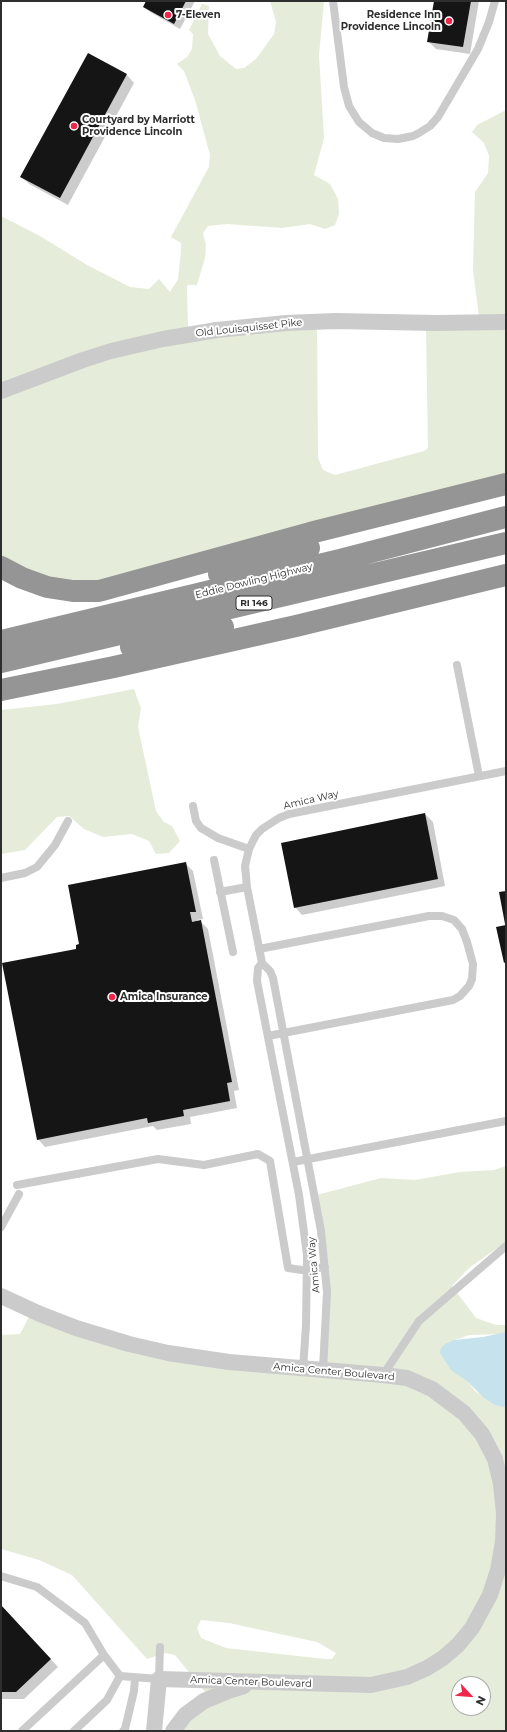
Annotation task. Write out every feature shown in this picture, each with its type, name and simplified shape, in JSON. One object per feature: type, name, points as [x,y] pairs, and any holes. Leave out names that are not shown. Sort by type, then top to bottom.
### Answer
[{"type":"highway","points":[[1,566],[22,578],[47,587],[73,592],[99,590],[310,533],[506,484]]},
{"type":"highway","points":[[33,634],[113,604],[274,559],[506,490]]},
{"type":"highway","name":"Eddie Dowling Highway","points":[[1,641],[354,556],[506,517]]},
{"type":"highway","name":"Eddie Dowling Highway","points":[[1,662],[506,543]]},
{"type":"highway","points":[[1,674],[506,566]]},
{"type":"highway","points":[[1,690],[122,665],[296,626],[506,575]]},
{"type":"street","name":"Old Louisquisset Pike","points":[[1,392],[111,351],[163,339],[217,330],[315,321],[360,320],[437,323],[506,322]]},
{"type":"street","name":"Amica Center Boulevard","points":[[1,1296],[40,1314],[76,1328],[136,1346],[208,1360],[407,1378],[420,1383],[453,1403],[474,1423],[495,1459],[501,1484],[504,1514],[501,1556],[490,1595],[472,1628],[458,1645],[435,1664],[407,1678],[371,1685],[159,1679]]},
{"type":"street","points":[[154,1731],[159,1679]]},
{"type":"street","points":[[173,1731],[185,1715],[204,1701],[228,1691],[260,1682]]},
{"type":"lane","points":[[333,1],[344,87],[353,114],[359,122],[372,133],[384,138],[398,139],[413,136],[425,130],[438,117],[480,44],[489,22],[495,1]]},
{"type":"lane","points":[[457,666],[479,776]]},
{"type":"lane","name":"Amica Way","points":[[323,1371],[327,1311],[325,1267],[318,1212],[273,978],[267,966],[262,963],[247,887],[245,866],[249,849],[256,836],[262,829],[279,818],[289,814],[506,771]]},
{"type":"lane","points":[[193,806],[196,821],[201,828],[214,836],[249,849]]},
{"type":"lane","points":[[1,878],[25,873],[37,867],[55,845],[68,821]]},
{"type":"lane","points":[[214,860],[232,952]]},
{"type":"lane","points":[[220,892],[247,887]]},
{"type":"lane","points":[[259,950],[442,916],[454,920],[462,929],[468,942],[473,964],[472,979],[465,991],[453,1000],[268,1036]]},
{"type":"lane","name":"Amica Way","points":[[262,963],[258,968],[257,981],[293,1162],[305,1233],[307,1269],[306,1325],[303,1369]]},
{"type":"lane","points":[[293,1162],[506,1121]]},
{"type":"lane","points":[[17,1185],[158,1159],[204,1165],[258,1154],[270,1161],[288,1268],[307,1269],[325,1267]]},
{"type":"lane","points":[[1,1227],[19,1194]]},
{"type":"lane","points":[[383,1375],[419,1321],[506,1246]]},
{"type":"lane","points":[[1,1576],[37,1587],[85,1624],[104,1655],[120,1676],[159,1679],[160,1647]]},
{"type":"lane","points":[[22,1731],[104,1655]]},
{"type":"lane","points":[[74,1731],[107,1700],[120,1676]]},
{"type":"lane","points":[[123,1731],[127,1721],[135,1678]]},
{"type":"green space","points":[[270,1],[324,1],[319,55],[324,138],[314,175],[330,184],[338,199],[339,214],[335,225],[325,229],[310,224],[282,228],[227,224],[208,226],[203,233],[206,245],[205,258],[197,285],[187,285],[188,328],[317,322],[318,458],[323,470],[335,475],[424,451],[428,448],[426,327],[479,317],[473,270],[475,192],[488,173],[489,156],[484,143],[472,132],[477,125],[506,110],[506,482],[76,588],[1,573],[1,216],[40,236],[87,265],[130,287],[149,289],[159,279],[170,292],[178,279],[181,251],[181,243],[171,237],[209,167],[210,155],[195,100],[184,71],[177,64],[187,57],[192,49],[193,34],[189,30],[203,4],[209,6],[208,34],[220,56],[236,69],[244,68],[256,59],[274,34],[276,22]]},
{"type":"green space","points":[[134,689],[141,708],[138,727],[156,811],[164,822],[172,826],[180,841],[169,853],[156,854],[149,841],[132,834],[103,837],[84,829],[69,816],[57,817],[25,850],[1,854],[1,710],[57,704]]},
{"type":"green space","points":[[506,1166],[506,1242],[469,1268],[452,1286],[476,1318],[496,1325],[506,1325],[506,1334],[469,1335],[455,1340],[447,1355],[475,1391],[496,1405],[506,1401],[506,1731],[167,1731],[206,1693],[175,1655],[165,1653],[147,1659],[72,1575],[39,1560],[1,1549],[1,1335],[20,1334],[32,1311],[133,1342],[319,1367],[324,1286],[313,1196],[381,1178],[415,1180],[460,1172],[494,1170]],"holes":[[[201,1620],[229,1623],[317,1642],[336,1653],[332,1659],[325,1659],[226,1648],[201,1638],[197,1628]]]},
{"type":"water","points":[[506,1332],[506,1405],[504,1407],[495,1405],[484,1398],[467,1381],[451,1370],[440,1353],[441,1348],[445,1344],[454,1340],[483,1337]]},
{"type":"building","name":"7-Eleven","points":[[146,1],[186,1],[174,24],[143,7]]},
{"type":"building","name":"Residence Inn Providence Lincoln","points":[[434,1],[471,1],[463,47],[427,42]]},
{"type":"building","name":"Courtyard by Marriott Providence Lincoln","points":[[88,53],[127,74],[60,198],[20,177]]},
{"type":"building","points":[[425,813],[438,879],[294,908],[281,843]]},
{"type":"building","name":"Amica Insurance","points":[[186,862],[196,912],[190,912],[192,922],[201,920],[232,1082],[227,1083],[230,1101],[183,1110],[184,1116],[148,1123],[147,1118],[37,1140],[2,963],[76,949],[76,945],[79,944],[68,885]]},
{"type":"building","points":[[506,891],[506,924],[505,924],[499,892]]},
{"type":"building","points":[[506,925],[506,962],[504,963],[496,927]]},
{"type":"building","points":[[1,1605],[51,1659],[16,1692],[1,1692]]},
{"type":"place","name":"7-Eleven","points":[[168,15]]},
{"type":"place","name":"Residence Inn Providence Lincoln","points":[[449,21]]},
{"type":"place","name":"Courtyard by Marriott Providence Lincoln","points":[[74,126]]},
{"type":"place","name":"Amica Insurance","points":[[112,997]]}]
